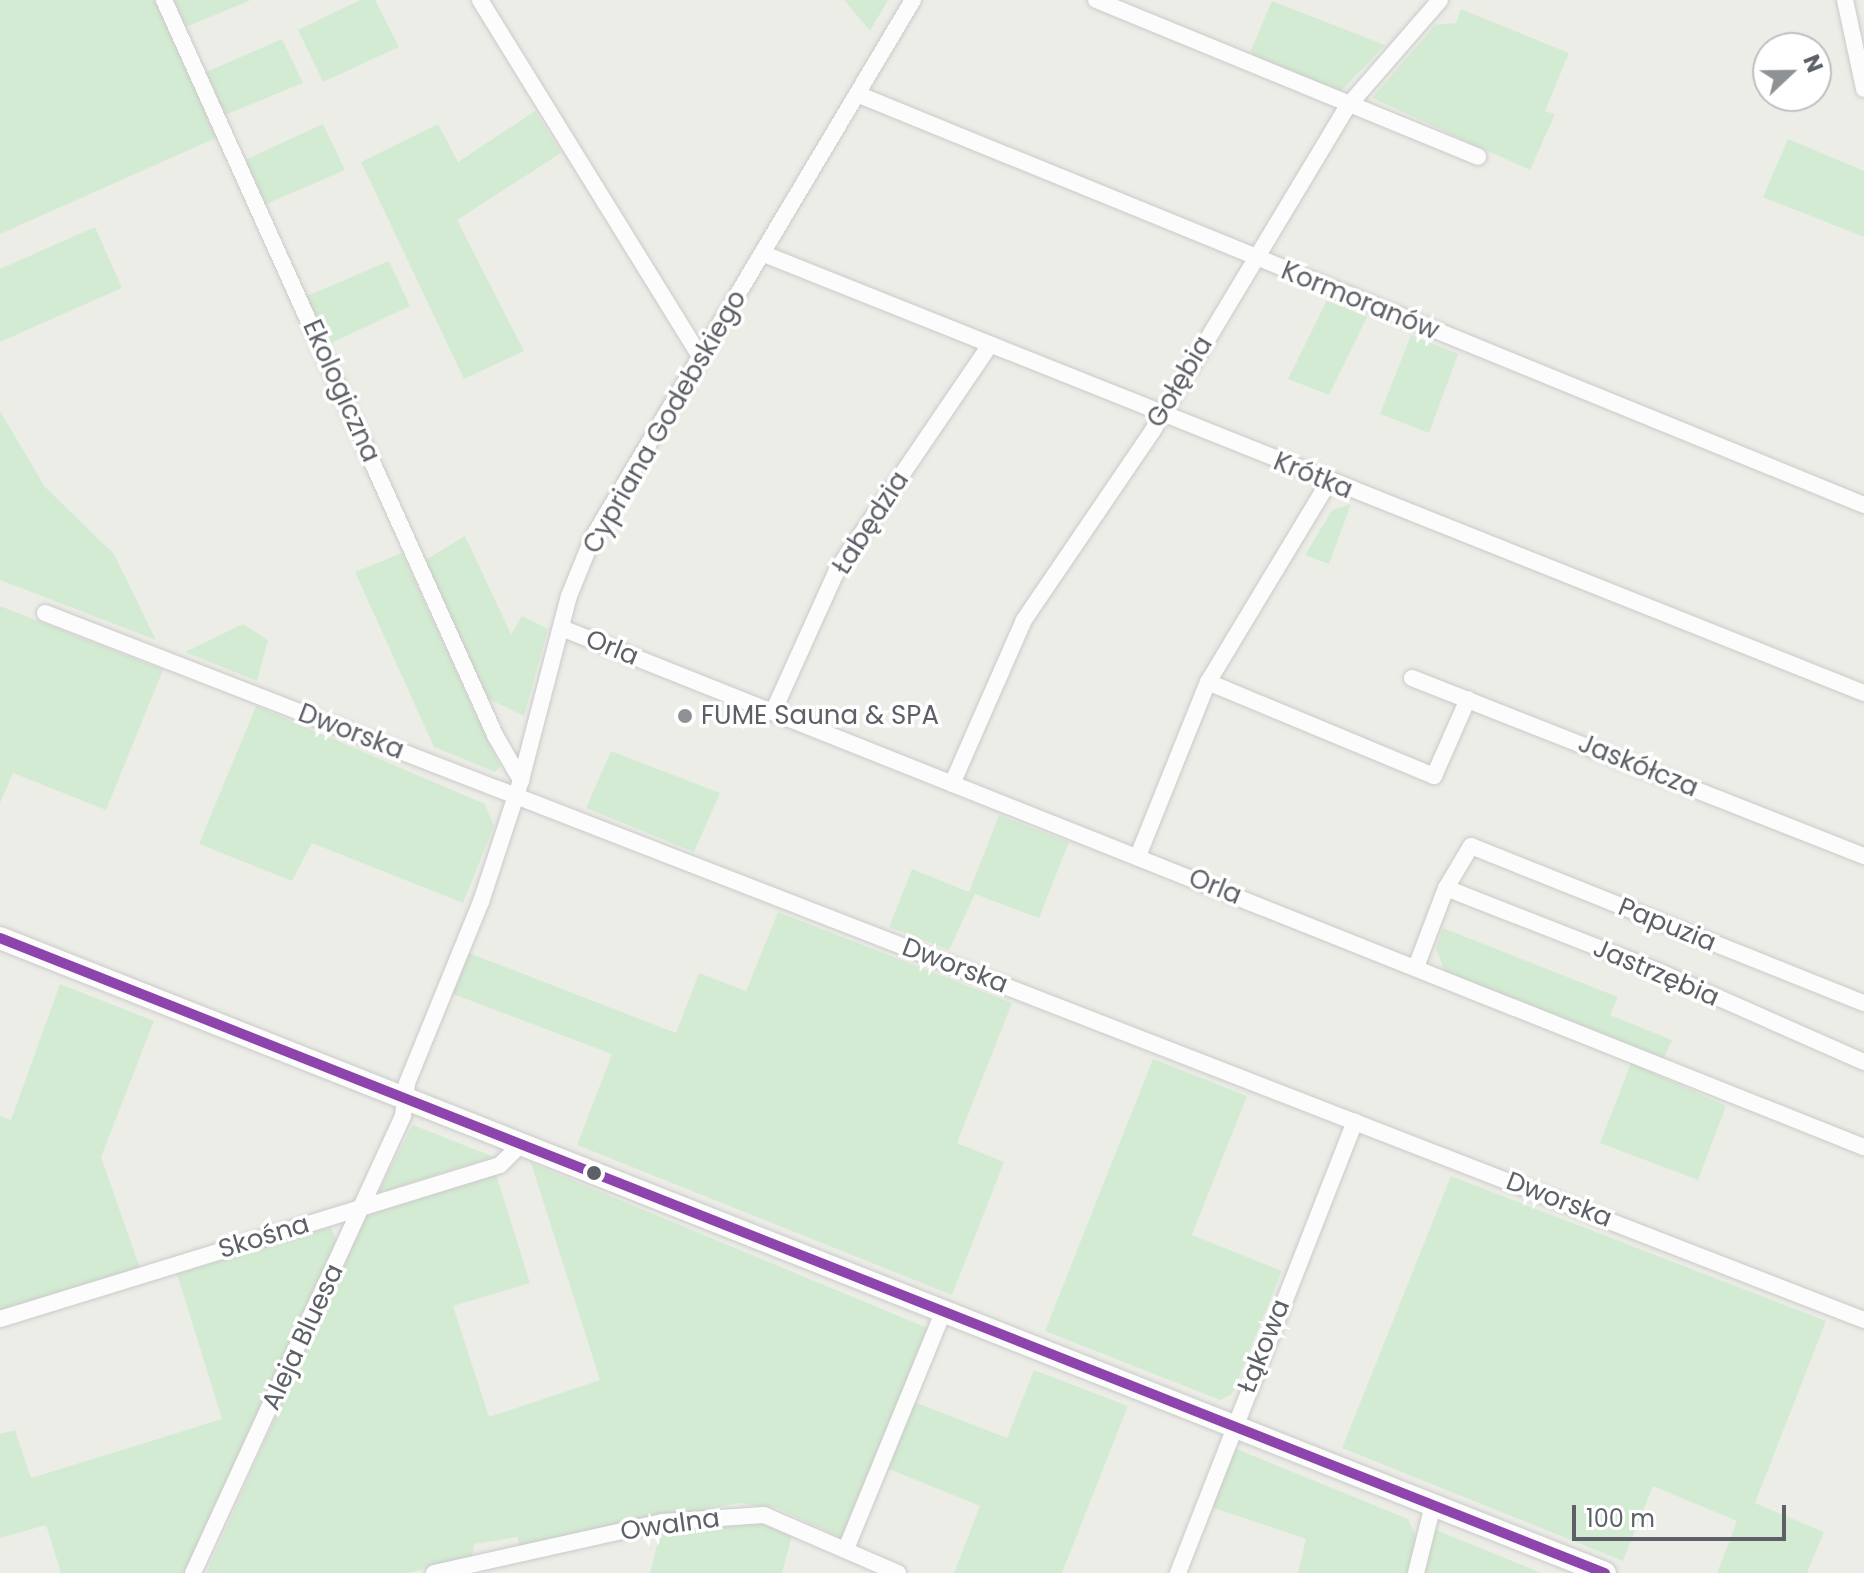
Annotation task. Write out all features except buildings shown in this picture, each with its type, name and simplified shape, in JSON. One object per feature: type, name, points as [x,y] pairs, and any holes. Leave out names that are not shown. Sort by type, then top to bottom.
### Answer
[{"type":"main road","points":[[0,938],[942,1315],[1232,1424],[1605,1573]]},
{"type":"street","name":"Ekologiczna","points":[[164,0],[518,789]]},
{"type":"street","points":[[480,0],[701,358]]},
{"type":"street","name":"Cypriana Godebskiego","points":[[404,1098],[518,789],[564,629],[569,596],[593,537],[913,0]]},
{"type":"street","points":[[1096,0],[1478,157]]},
{"type":"street","name":"Gołębia","points":[[952,784],[1024,620],[1161,414],[1348,106],[1440,0]]},
{"type":"street","points":[[1846,0],[1864,89]]},
{"type":"street","name":"Kormoranów","points":[[857,94],[1864,505]]},
{"type":"street","name":"Krótka","points":[[764,254],[1328,483],[1864,693]]},
{"type":"street","name":"Łabędzia","points":[[773,712],[837,570],[990,345]]},
{"type":"street","points":[[1138,856],[1208,682],[1328,483]]},
{"type":"street","name":"Dworska","points":[[45,613],[518,789],[1864,1320]]},
{"type":"street","name":"Orla","points":[[564,629],[1864,1147]]},
{"type":"street","name":"Jaskółcza","points":[[1412,678],[1864,856]]},
{"type":"street","points":[[1208,682],[1434,776],[1468,699]]},
{"type":"street","name":"Papuzia","points":[[1446,888],[1471,846],[1864,1003]]},
{"type":"street","points":[[1416,967],[1446,888]]},
{"type":"street","name":"Jastrzębia","points":[[1446,888],[1660,972],[1864,1062]]},
{"type":"street","name":"Aleja Bluesa","points":[[193,1573],[403,1116],[404,1098]]},
{"type":"street","name":"Łąkowa","points":[[1178,1573],[1232,1424],[1355,1121]]},
{"type":"street","name":"Skośna","points":[[0,1319],[500,1165],[521,1144]]},
{"type":"street","points":[[846,1549],[942,1315]]},
{"type":"street","points":[[1416,1573],[1433,1505]]},
{"type":"street","name":"Owalna","points":[[434,1573],[702,1517],[764,1515],[898,1573]]},
{"type":"green space","points":[[0,0],[158,0],[218,137],[0,234]]},
{"type":"green space","points":[[174,0],[251,0],[186,27]]},
{"type":"green space","points":[[360,0],[375,0],[399,47],[323,82],[298,30]]},
{"type":"green space","points":[[844,0],[888,0],[870,31]]},
{"type":"green space","points":[[1272,1],[1385,45],[1341,91],[1254,56],[1251,50]]},
{"type":"green space","points":[[1461,9],[1569,53],[1545,111],[1555,114],[1530,170],[1372,98],[1435,25],[1456,23]]},
{"type":"green space","points":[[282,39],[303,83],[225,115],[206,72]]},
{"type":"green space","points":[[535,111],[561,153],[457,220],[524,351],[464,379],[361,162],[438,124],[458,162]]},
{"type":"green space","points":[[323,124],[345,170],[264,205],[245,160]]},
{"type":"green space","points":[[1788,139],[1864,171],[1864,237],[1763,197]]},
{"type":"green space","points":[[95,227],[122,288],[0,342],[0,269]]},
{"type":"green space","points":[[389,261],[410,306],[327,345],[305,297]]},
{"type":"green space","points":[[1327,300],[1367,317],[1329,395],[1288,379]]},
{"type":"green space","points":[[1411,335],[1458,354],[1429,433],[1380,414]]},
{"type":"green space","points":[[0,411],[45,487],[114,554],[156,640],[0,580]]},
{"type":"green space","points":[[1351,504],[1329,564],[1305,555],[1332,510]]},
{"type":"green space","points":[[465,536],[511,634],[522,616],[548,629],[524,716],[482,696],[422,562]]},
{"type":"green space","points":[[402,553],[500,767],[495,772],[434,747],[355,572]]},
{"type":"green space","points":[[0,606],[163,670],[106,810],[13,773],[0,803]]},
{"type":"green space","points":[[243,624],[268,640],[257,681],[185,652]]},
{"type":"green space","points":[[256,706],[485,804],[494,826],[463,903],[312,843],[292,881],[199,844]]},
{"type":"green space","points":[[611,751],[720,793],[694,852],[586,808]]},
{"type":"green space","points":[[999,815],[1069,842],[1039,918],[975,894],[949,950],[889,927],[912,869],[969,892]]},
{"type":"green space","points":[[778,912],[1012,1003],[957,1143],[1004,1162],[952,1295],[577,1145],[612,1054],[453,994],[469,953],[676,1033],[699,973],[746,991]]},
{"type":"green space","points":[[1443,928],[1618,997],[1610,1015],[1672,1040],[1663,1060],[1445,972],[1436,949]]},
{"type":"green space","points":[[60,984],[154,1021],[101,1157],[140,1268],[0,1312],[0,1116],[11,1120]]},
{"type":"green space","points":[[1153,1059],[1247,1096],[1192,1235],[1282,1271],[1232,1394],[1220,1400],[1045,1331]]},
{"type":"green space","points":[[1631,1063],[1726,1106],[1698,1180],[1600,1143]]},
{"type":"green space","points":[[413,1125],[494,1157],[378,1193]]},
{"type":"green space","points":[[531,1163],[930,1329],[844,1539],[777,1508],[738,1503],[521,1549],[517,1537],[474,1544],[472,1557],[408,1573],[206,1573],[366,1216],[496,1174],[530,1283],[453,1306],[489,1417],[600,1380]]},
{"type":"green space","points":[[1451,1176],[1826,1321],[1755,1503],[1824,1532],[1807,1573],[1717,1573],[1737,1521],[1653,1486],[1623,1561],[1342,1448]]},
{"type":"green space","points":[[331,1227],[337,1243],[185,1573],[61,1573],[46,1525],[0,1538],[0,1434],[15,1430],[31,1478],[222,1419],[177,1274]]},
{"type":"green space","points":[[1034,1370],[1128,1406],[1062,1573],[954,1573],[980,1506],[889,1469],[914,1402],[1007,1438]]},
{"type":"green space","points":[[1234,1448],[1408,1519],[1418,1540],[1410,1573],[1298,1573],[1306,1539],[1211,1507]]},
{"type":"green space","points":[[729,1522],[769,1525],[792,1536],[782,1573],[650,1573],[661,1530]]},
{"type":"green space","points":[[1431,1528],[1541,1573],[1420,1573]]},
{"type":"transit line","points":[[0,938],[1605,1573]]},
{"type":"place","name":"FUME Sauna & SPA","points":[[685,716]]}]
